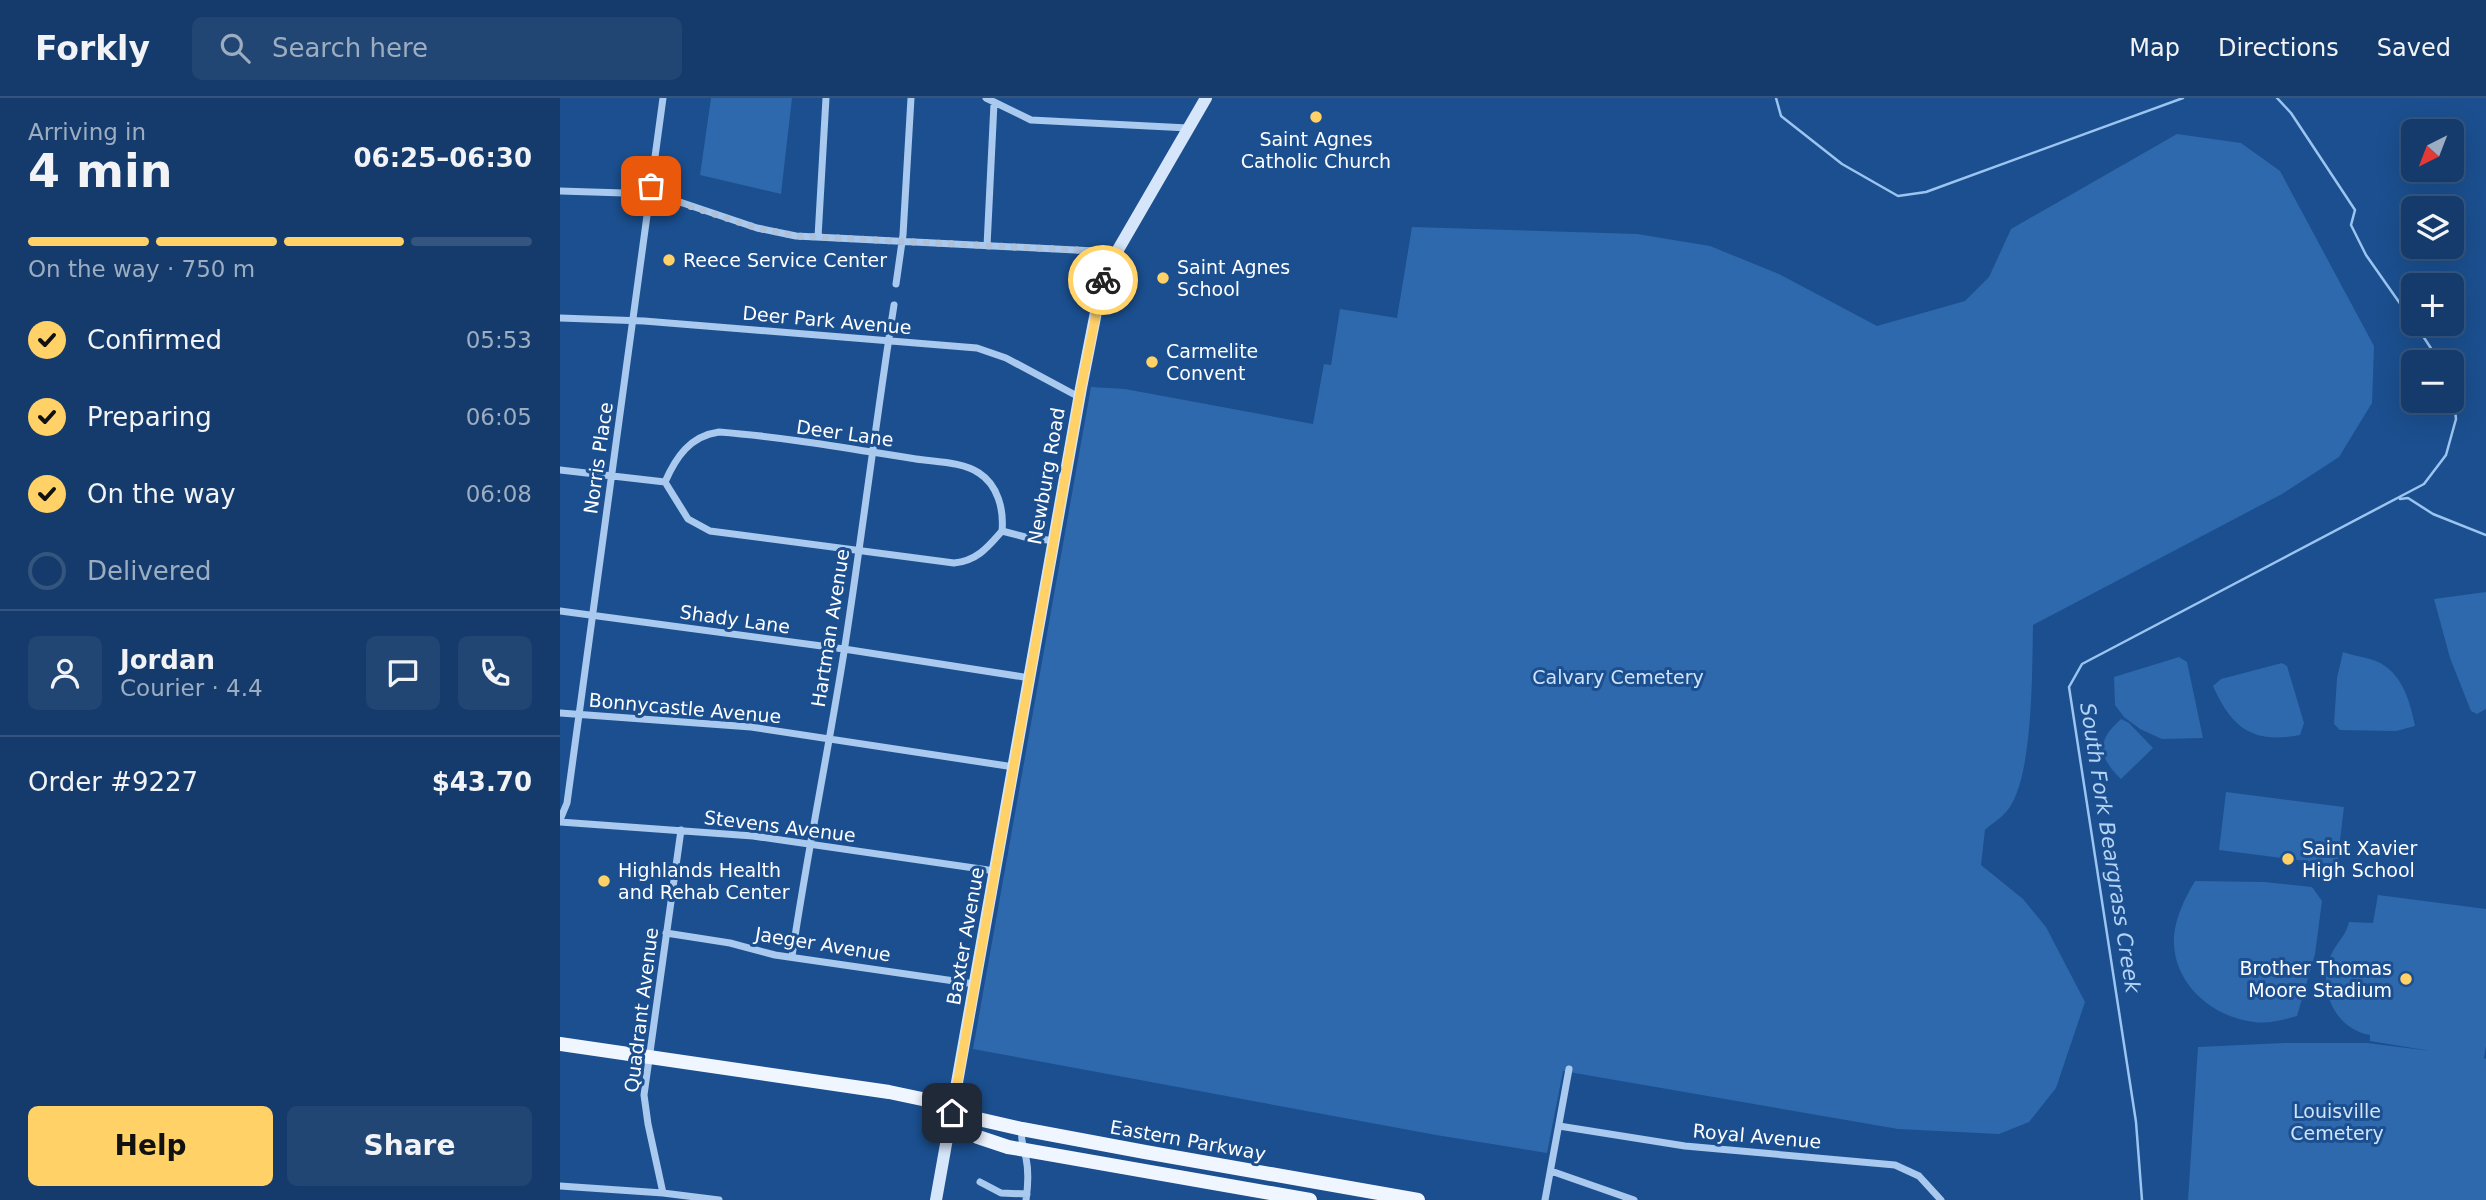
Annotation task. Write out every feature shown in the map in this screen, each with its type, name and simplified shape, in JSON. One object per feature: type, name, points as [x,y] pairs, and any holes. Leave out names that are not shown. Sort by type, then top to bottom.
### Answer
[{"type":"main road","name":"Newburg Road","points":[[1030,678],[1101,286],[1115,252],[1206,98]]},
{"type":"main road","name":"Baxter Avenue","points":[[936,1200],[1030,678]]},
{"type":"main road","name":"Eastern Parkway","points":[[560,1044],[889,1091],[941,1103],[961,1126],[978,1137],[1008,1147],[1264,1188],[1418,1200]]},
{"type":"main road","name":"Eastern Parkway","points":[[952,1113],[1310,1200]]},
{"type":"street","name":"Norris Place","points":[[560,821],[567,803],[663,98]]},
{"type":"street","points":[[818,237],[826,98]]},
{"type":"street","points":[[896,284],[903,242],[911,98]]},
{"type":"street","points":[[987,246],[990,100],[1031,120],[1188,128]]},
{"type":"street","points":[[560,191],[650,193],[757,228],[796,236],[1115,252]]},
{"type":"street","name":"Hartman Avenue","points":[[792,956],[844,649],[894,305]]},
{"type":"street","name":"Deer Park Avenue","points":[[560,318],[642,321],[987,350],[1079,397]]},
{"type":"street","name":"Deer Lane","points":[[665,482],[686,447],[700,436],[719,432],[873,453],[960,466],[980,473],[998,499],[1003,521],[1002,531]]},
{"type":"street","points":[[560,470],[665,482],[688,519],[710,531],[940,562],[961,562],[980,554],[1002,531],[1055,541]]},
{"type":"street","name":"Shady Lane","points":[[560,611],[844,649],[1030,678]]},
{"type":"street","name":"Bonnycastle Avenue","points":[[560,713],[751,727],[1014,767]]},
{"type":"street","name":"Stevens Avenue","points":[[560,821],[753,836],[995,871]]},
{"type":"street","name":"Quadrant Avenue","points":[[663,1193],[644,1094],[681,830]]},
{"type":"street","name":"Jaeger Avenue","points":[[666,933],[730,943],[775,955],[976,984]]},
{"type":"street","points":[[1545,1200],[1569,1069]]},
{"type":"street","name":"Royal Avenue","points":[[1559,1126],[1725,1151],[1895,1165],[1919,1176],[1941,1200]]},
{"type":"street","points":[[980,1182],[1001,1193],[1027,1197],[1028,1179],[1022,1129]]},
{"type":"street","points":[[1550,1171],[1634,1200]]},
{"type":"street","points":[[560,1186],[719,1200]]},
{"type":"green space","points":[[711,98],[792,98],[781,194],[700,175]]},
{"type":"green space","name":"Calvary Cemetery","points":[[2177,134],[2241,143],[2280,171],[2374,346],[2372,403],[2339,457],[2282,494],[2033,625],[2030,723],[2022,776],[2015,797],[2006,812],[1985,830],[1981,865],[2023,899],[2046,927],[2085,1002],[2056,1088],[2029,1122],[1999,1134],[1898,1129],[1563,1071],[1547,1153],[973,1049],[1091,387],[1125,389],[1313,424],[1324,364],[1331,365],[1340,309],[1397,318],[1412,227],[1637,234],[1710,246],[1779,274],[1877,326],[1965,301],[1989,277],[2011,229]]},
{"type":"green space","points":[[2486,592],[2486,709],[2477,714],[2471,711],[2450,658],[2434,599]]},
{"type":"green space","points":[[2343,652],[2376,661],[2392,672],[2407,697],[2415,726],[2396,731],[2340,730],[2334,724],[2337,678]]},
{"type":"green space","points":[[2179,657],[2187,662],[2203,738],[2162,739],[2140,729],[2124,717],[2115,705],[2114,677]]},
{"type":"green space","points":[[2282,663],[2287,666],[2304,723],[2300,735],[2257,735],[2246,730],[2228,713],[2213,686],[2221,679]]},
{"type":"green space","points":[[2121,719],[2129,723],[2153,748],[2121,779],[2108,763],[2103,748],[2108,734]]},
{"type":"green space","points":[[2226,792],[2344,807],[2337,865],[2219,850]]},
{"type":"green space","points":[[2195,881],[2264,882],[2312,887],[2322,901],[2315,954],[2297,1016],[2265,1022],[2238,1019],[2209,1005],[2187,982],[2179,968],[2174,936],[2182,907]]},
{"type":"green space","name":"Louisville Cemetery","points":[[2378,895],[2486,909],[2486,1200],[2188,1200],[2198,1047],[2367,1043],[2431,1051],[2370,1041],[2370,1035],[2346,1024],[2331,1003],[2326,977],[2333,951],[2349,922],[2373,923]]},
{"type":"waterway","name":"South Fork Beargrass Creek","points":[[1776,98],[1781,116],[1842,164],[1898,196],[1926,192],[2183,98]]},
{"type":"waterway","name":"South Fork Beargrass Creek","points":[[2277,98],[2291,113],[2355,210],[2351,225],[2366,255],[2401,305]]},
{"type":"waterway","name":"South Fork Beargrass Creek","points":[[2423,336],[2432,350]]},
{"type":"waterway","name":"South Fork Beargrass Creek","points":[[2142,1200],[2136,1122],[2069,687],[2082,664],[2424,484],[2446,455],[2455,413]]},
{"type":"waterway","points":[[2400,499],[2408,498],[2433,514],[2486,535]]},
{"type":"way so far","points":[[651,186],[650,193],[757,228],[796,236],[1115,252],[1103,280]]},
{"type":"place","name":"Saint Agnes Catholic Church","points":[[1316,117]]},
{"type":"place","name":"Reece Service Center","points":[[669,260]]},
{"type":"place","name":"Saint Agnes School","points":[[1163,278]]},
{"type":"place","name":"Carmelite Convent","points":[[1152,362]]},
{"type":"place","name":"Saint Xavier High School","points":[[2288,859]]},
{"type":"place","name":"Highlands Health and Rehab Center","points":[[604,881]]},
{"type":"place","name":"Brother Thomas Moore Stadium","points":[[2406,979]]},
{"type":"route","points":[[952,1113],[1081,388],[1103,280]]}]
